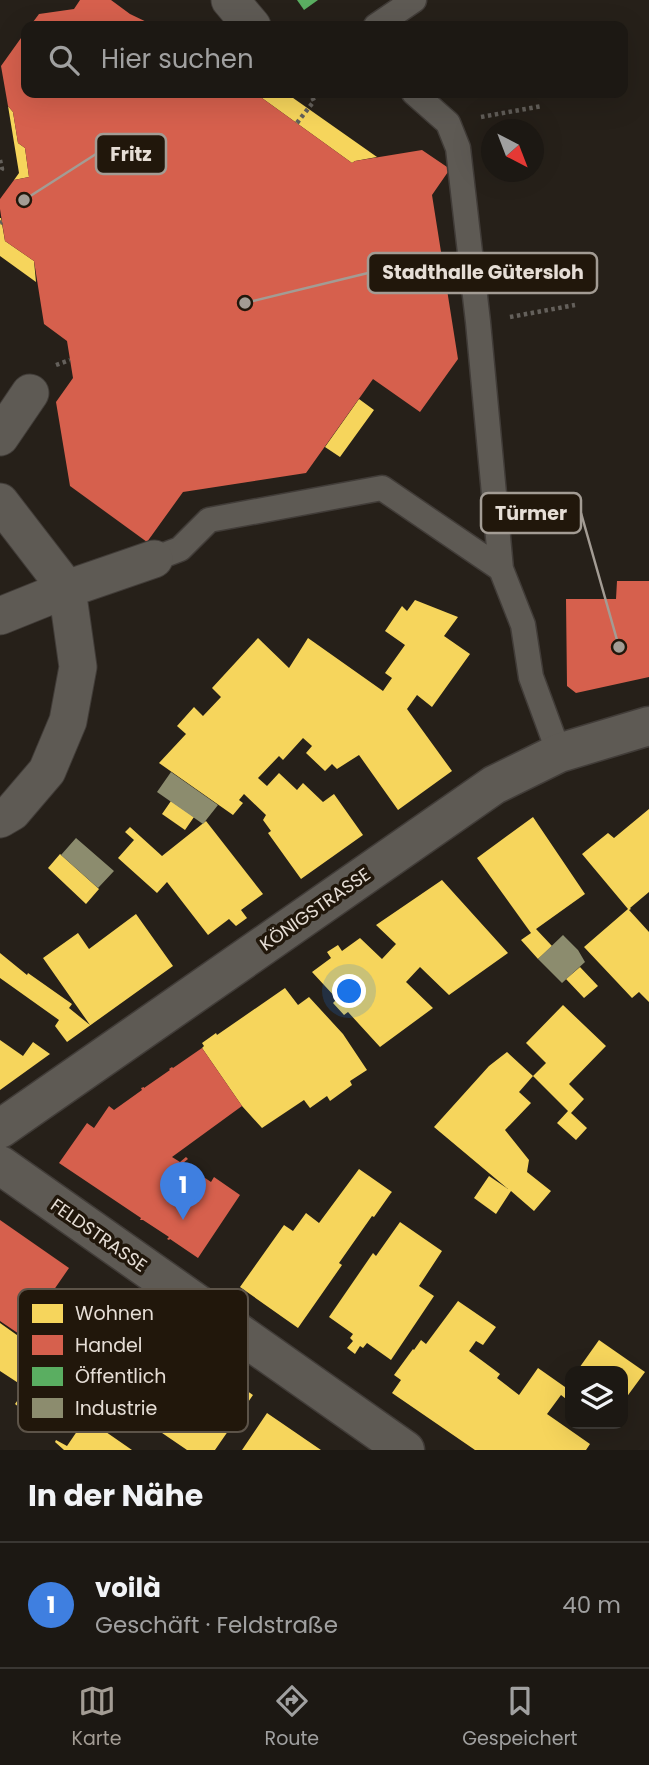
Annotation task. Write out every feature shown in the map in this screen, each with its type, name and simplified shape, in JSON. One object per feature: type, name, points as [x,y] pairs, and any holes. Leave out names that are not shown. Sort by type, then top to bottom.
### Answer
[{"type":"street","points":[[230,0],[248,21]]},
{"type":"street","points":[[0,437],[30,393]]},
{"type":"street","points":[[0,502],[67,589],[78,667],[68,721],[47,771],[12,812],[0,819]]},
{"type":"street","points":[[0,616],[154,559]]},
{"type":"street","name":"KÖNIGSTRASSE","points":[[0,1129],[494,785],[559,753],[649,726]]},
{"type":"street","name":"FELDSTRASSE","points":[[0,1165],[176,1289]]},
{"type":"street","name":"FELDSTRASSE","points":[[248,1340],[405,1450]]},
{"type":"lane","points":[[383,21],[414,0]]},
{"type":"lane","points":[[420,98],[448,123],[458,148],[478,323],[500,569],[523,625],[531,677],[559,753]]},
{"type":"lane","points":[[154,559],[180,549],[209,520],[382,488],[500,569]]},
{"type":"path","points":[[297,123],[314,102],[312,98]]},
{"type":"path","points":[[448,123],[542,106]]},
{"type":"path","points":[[0,160],[0,172]]},
{"type":"path","points":[[478,323],[575,305]]},
{"type":"building: Wohnen","points":[[262,98],[293,98],[377,157],[352,163]]},
{"type":"building: Wohnen","points":[[8,106],[13,112],[18,143],[25,148],[29,177],[14,180],[19,173]]},
{"type":"building: Wohnen","points":[[0,218],[5,241],[34,261],[36,282],[0,256]]},
{"type":"building: Wohnen","points":[[359,399],[374,410],[340,457],[325,447]]},
{"type":"building: Wohnen","points":[[415,600],[458,617],[444,636],[470,654],[432,707],[417,695],[407,709],[452,771],[398,810],[359,755],[337,769],[332,764],[325,771],[306,753],[312,746],[303,738],[283,760],[279,756],[258,778],[267,786],[279,773],[297,790],[303,783],[323,802],[334,794],[363,835],[301,879],[268,833],[271,831],[263,820],[266,815],[244,794],[239,800],[243,803],[233,815],[159,763],[186,734],[177,726],[194,707],[203,716],[221,697],[212,688],[258,638],[289,668],[308,638],[383,691],[392,678],[385,673],[405,645],[385,631],[402,606],[407,611]]},
{"type":"building: Wohnen","points":[[171,801],[194,817],[185,830],[162,814]]},
{"type":"building: Wohnen","points":[[649,809],[649,892],[629,910],[649,932],[649,1002],[639,992],[632,998],[584,947],[628,909],[582,854],[608,833],[614,838]]},
{"type":"building: Wohnen","points":[[533,817],[585,894],[536,929],[552,946],[538,959],[521,940],[531,933],[477,858]]},
{"type":"building: Wohnen","points":[[206,821],[263,894],[241,910],[247,918],[236,926],[229,919],[208,935],[167,882],[157,893],[118,858],[134,840],[125,832],[130,827],[162,856]]},
{"type":"building: Wohnen","points":[[60,854],[99,889],[86,904],[48,868]]},
{"type":"building: Wohnen","points":[[442,880],[508,953],[449,995],[420,967],[406,982],[433,1008],[380,1047],[348,1012],[344,1015],[333,1003],[337,999],[312,972],[331,958],[327,952],[338,945],[342,951],[360,938],[382,959],[396,944],[376,925]]},
{"type":"building: Wohnen","points":[[136,914],[173,966],[67,1042],[55,1026],[59,1020],[0,978],[0,953],[27,975],[28,973],[72,1004],[69,1008],[90,1025],[43,958],[78,933],[89,949]]},
{"type":"building: Wohnen","points":[[580,967],[598,986],[584,998],[566,979]]},
{"type":"building: Wohnen","points":[[285,988],[298,1005],[309,997],[343,1034],[367,1070],[350,1081],[352,1085],[330,1101],[327,1096],[310,1108],[304,1100],[262,1128],[242,1106],[202,1048],[202,1043]]},
{"type":"building: Wohnen","points":[[563,1005],[606,1046],[569,1084],[584,1099],[571,1113],[587,1128],[576,1140],[557,1123],[568,1111],[533,1076],[546,1063],[526,1043]]},
{"type":"building: Wohnen","points":[[0,1040],[23,1056],[33,1042],[50,1054],[0,1090]]},
{"type":"building: Wohnen","points":[[507,1052],[533,1076],[519,1092],[531,1103],[505,1130],[529,1160],[527,1172],[551,1191],[534,1211],[511,1191],[496,1214],[474,1198],[489,1176],[508,1189],[434,1127],[489,1066]]},
{"type":"building: Wohnen","points":[[359,1169],[392,1192],[339,1263],[342,1265],[298,1328],[248,1293],[248,1289],[240,1287],[284,1225],[293,1231],[306,1213],[319,1223]]},
{"type":"building: Wohnen","points":[[400,1222],[442,1251],[419,1286],[434,1296],[391,1360],[367,1343],[363,1348],[360,1346],[355,1354],[347,1348],[353,1341],[350,1338],[353,1334],[329,1317],[373,1253],[376,1256]]},
{"type":"building: Wohnen","points":[[458,1301],[496,1327],[483,1345],[476,1341],[469,1351],[500,1374],[497,1378],[519,1395],[538,1368],[565,1387],[565,1398],[561,1395],[547,1414],[590,1444],[586,1450],[475,1450],[392,1393],[401,1380],[394,1375],[421,1340],[426,1344]]},
{"type":"building: Wohnen","points":[[0,1323],[18,1336],[18,1383],[0,1371]]},
{"type":"building: Wohnen","points":[[599,1340],[645,1372],[628,1395],[628,1366],[581,1366]]},
{"type":"building: Wohnen","points":[[267,1413],[321,1450],[242,1450]]},
{"type":"building: Wohnen","points":[[77,1432],[106,1432],[132,1450],[64,1450],[55,1442],[56,1440],[67,1446]]},
{"type":"building: Wohnen","points":[[161,1432],[227,1432],[215,1450],[187,1450]]},
{"type":"building: Handel","points":[[80,0],[111,0],[145,21],[34,21],[39,14],[74,9]]},
{"type":"building: Handel","points":[[21,38],[21,98],[262,98],[352,163],[422,150],[450,169],[432,195],[458,359],[420,412],[373,379],[306,473],[183,492],[147,542],[70,486],[56,402],[73,378],[67,341],[44,324],[34,261],[5,241],[0,199],[14,180],[29,177],[25,148],[18,143],[1,66]]},
{"type":"building: Handel","points":[[617,581],[649,581],[649,677],[576,693],[567,686],[566,599],[616,599]]},
{"type":"building: Handel","points":[[202,1048],[242,1106],[172,1157],[180,1162],[186,1157],[188,1159],[183,1163],[211,1182],[214,1177],[240,1195],[198,1258],[59,1163],[87,1123],[94,1128],[109,1106],[114,1110],[142,1090],[141,1088]]},
{"type":"building: Handel","points":[[0,1220],[69,1268],[54,1289],[18,1289],[18,1333],[0,1321]]},
{"type":"building: Öffentlich","points":[[297,0],[318,0],[304,10]]},
{"type":"building: Industrie","points":[[171,772],[218,805],[203,824],[157,792]]},
{"type":"building: Industrie","points":[[76,838],[114,871],[98,888],[61,855]]},
{"type":"building: Industrie","points":[[563,935],[578,950],[585,962],[562,983],[538,959]]},
{"type":"place","name":"Fritz","points":[[24,200]]},
{"type":"place","name":"Stadthalle Gütersloh","points":[[245,303]]},
{"type":"place","name":"Türmer","points":[[619,647]]},
{"type":"place","name":"voilà","points":[[183,1220]]}]
